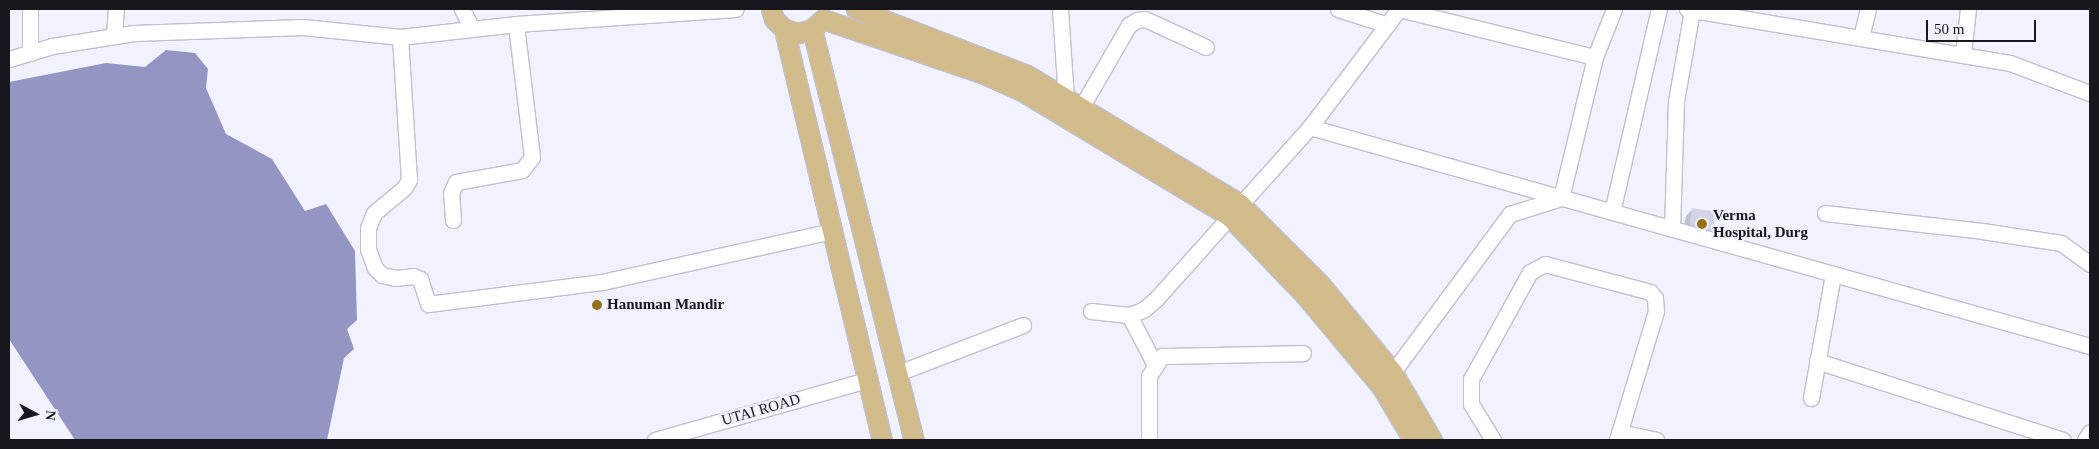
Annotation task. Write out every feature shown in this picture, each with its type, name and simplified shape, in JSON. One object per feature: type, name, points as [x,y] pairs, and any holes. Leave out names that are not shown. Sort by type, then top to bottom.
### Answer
[{"type":"main road","points":[[771,9],[774,19],[784,29],[798,33],[820,19]]},
{"type":"main road","points":[[856,9],[1027,75],[1073,109],[1234,210],[1320,284],[1387,380],[1432,440]]},
{"type":"main road","points":[[820,19],[982,73],[1022,91],[1073,109]]},
{"type":"main road","points":[[820,19],[914,440]]},
{"type":"main road","points":[[784,29],[882,440]]},
{"type":"main road","points":[[1387,380],[1413,440]]},
{"type":"street","points":[[30,9],[30,53]]},
{"type":"street","points":[[114,36],[116,9]]},
{"type":"street","points":[[462,9],[472,29]]},
{"type":"street","points":[[9,59],[114,36],[303,27],[400,37],[585,14],[735,9]]},
{"type":"street","points":[[1060,9],[1073,109]]},
{"type":"street","points":[[1338,9],[1388,25]]},
{"type":"street","points":[[1091,311],[1129,315],[1143,310],[1156,299],[1310,127],[1399,9],[1596,57]]},
{"type":"street","points":[[1562,198],[1596,57],[1614,9]]},
{"type":"street","points":[[1612,212],[1659,9]]},
{"type":"street","points":[[1861,37],[1868,9]]},
{"type":"street","points":[[1963,54],[1968,9]]},
{"type":"street","points":[[1672,229],[1676,101],[1694,10],[2010,62],[2090,93]]},
{"type":"street","points":[[1073,109],[1129,25],[1136,20],[1145,20],[1206,47]]},
{"type":"street","points":[[453,220],[450,193],[456,182],[522,170],[532,157],[516,24]]},
{"type":"street","points":[[400,37],[409,180],[404,188],[374,213],[368,228],[368,249],[374,268],[382,275],[395,278],[413,276],[420,279],[428,304],[602,282],[832,231]]},
{"type":"street","points":[[1310,127],[2090,346]]},
{"type":"street","points":[[1387,380],[1510,214],[1562,198]]},
{"type":"street","points":[[1825,213],[1982,231],[2061,243],[2090,264]]},
{"type":"street","points":[[1493,440],[1470,404],[1471,379],[1530,272],[1545,264],[1650,292],[1654,298],[1656,310],[1618,436],[1656,440]]},
{"type":"street","points":[[1811,398],[1833,274]]},
{"type":"street","points":[[1129,315],[1155,365]]},
{"type":"street","points":[[898,373],[1023,326]]},
{"type":"street","points":[[1149,440],[1149,376],[1162,356],[1172,354],[1304,353]]},
{"type":"street","points":[[1817,361],[2062,440]]},
{"type":"street","name":"UTAI ROAD","points":[[655,440],[867,380]]},
{"type":"street","points":[[2085,440],[2090,432]]},
{"type":"water","points":[[166,50],[195,53],[208,69],[206,88],[226,134],[272,159],[305,211],[326,204],[355,251],[357,320],[347,329],[354,349],[344,358],[327,440],[75,440],[9,339],[9,82],[106,63],[145,67]]},
{"type":"building","points":[[1692,208],[1716,212],[1712,235],[1688,232]]},
{"type":"place","name":"Verma Hospital, Durg","points":[[1702,224]]},
{"type":"place","name":"Hanuman Mandir","points":[[597,305]]}]
